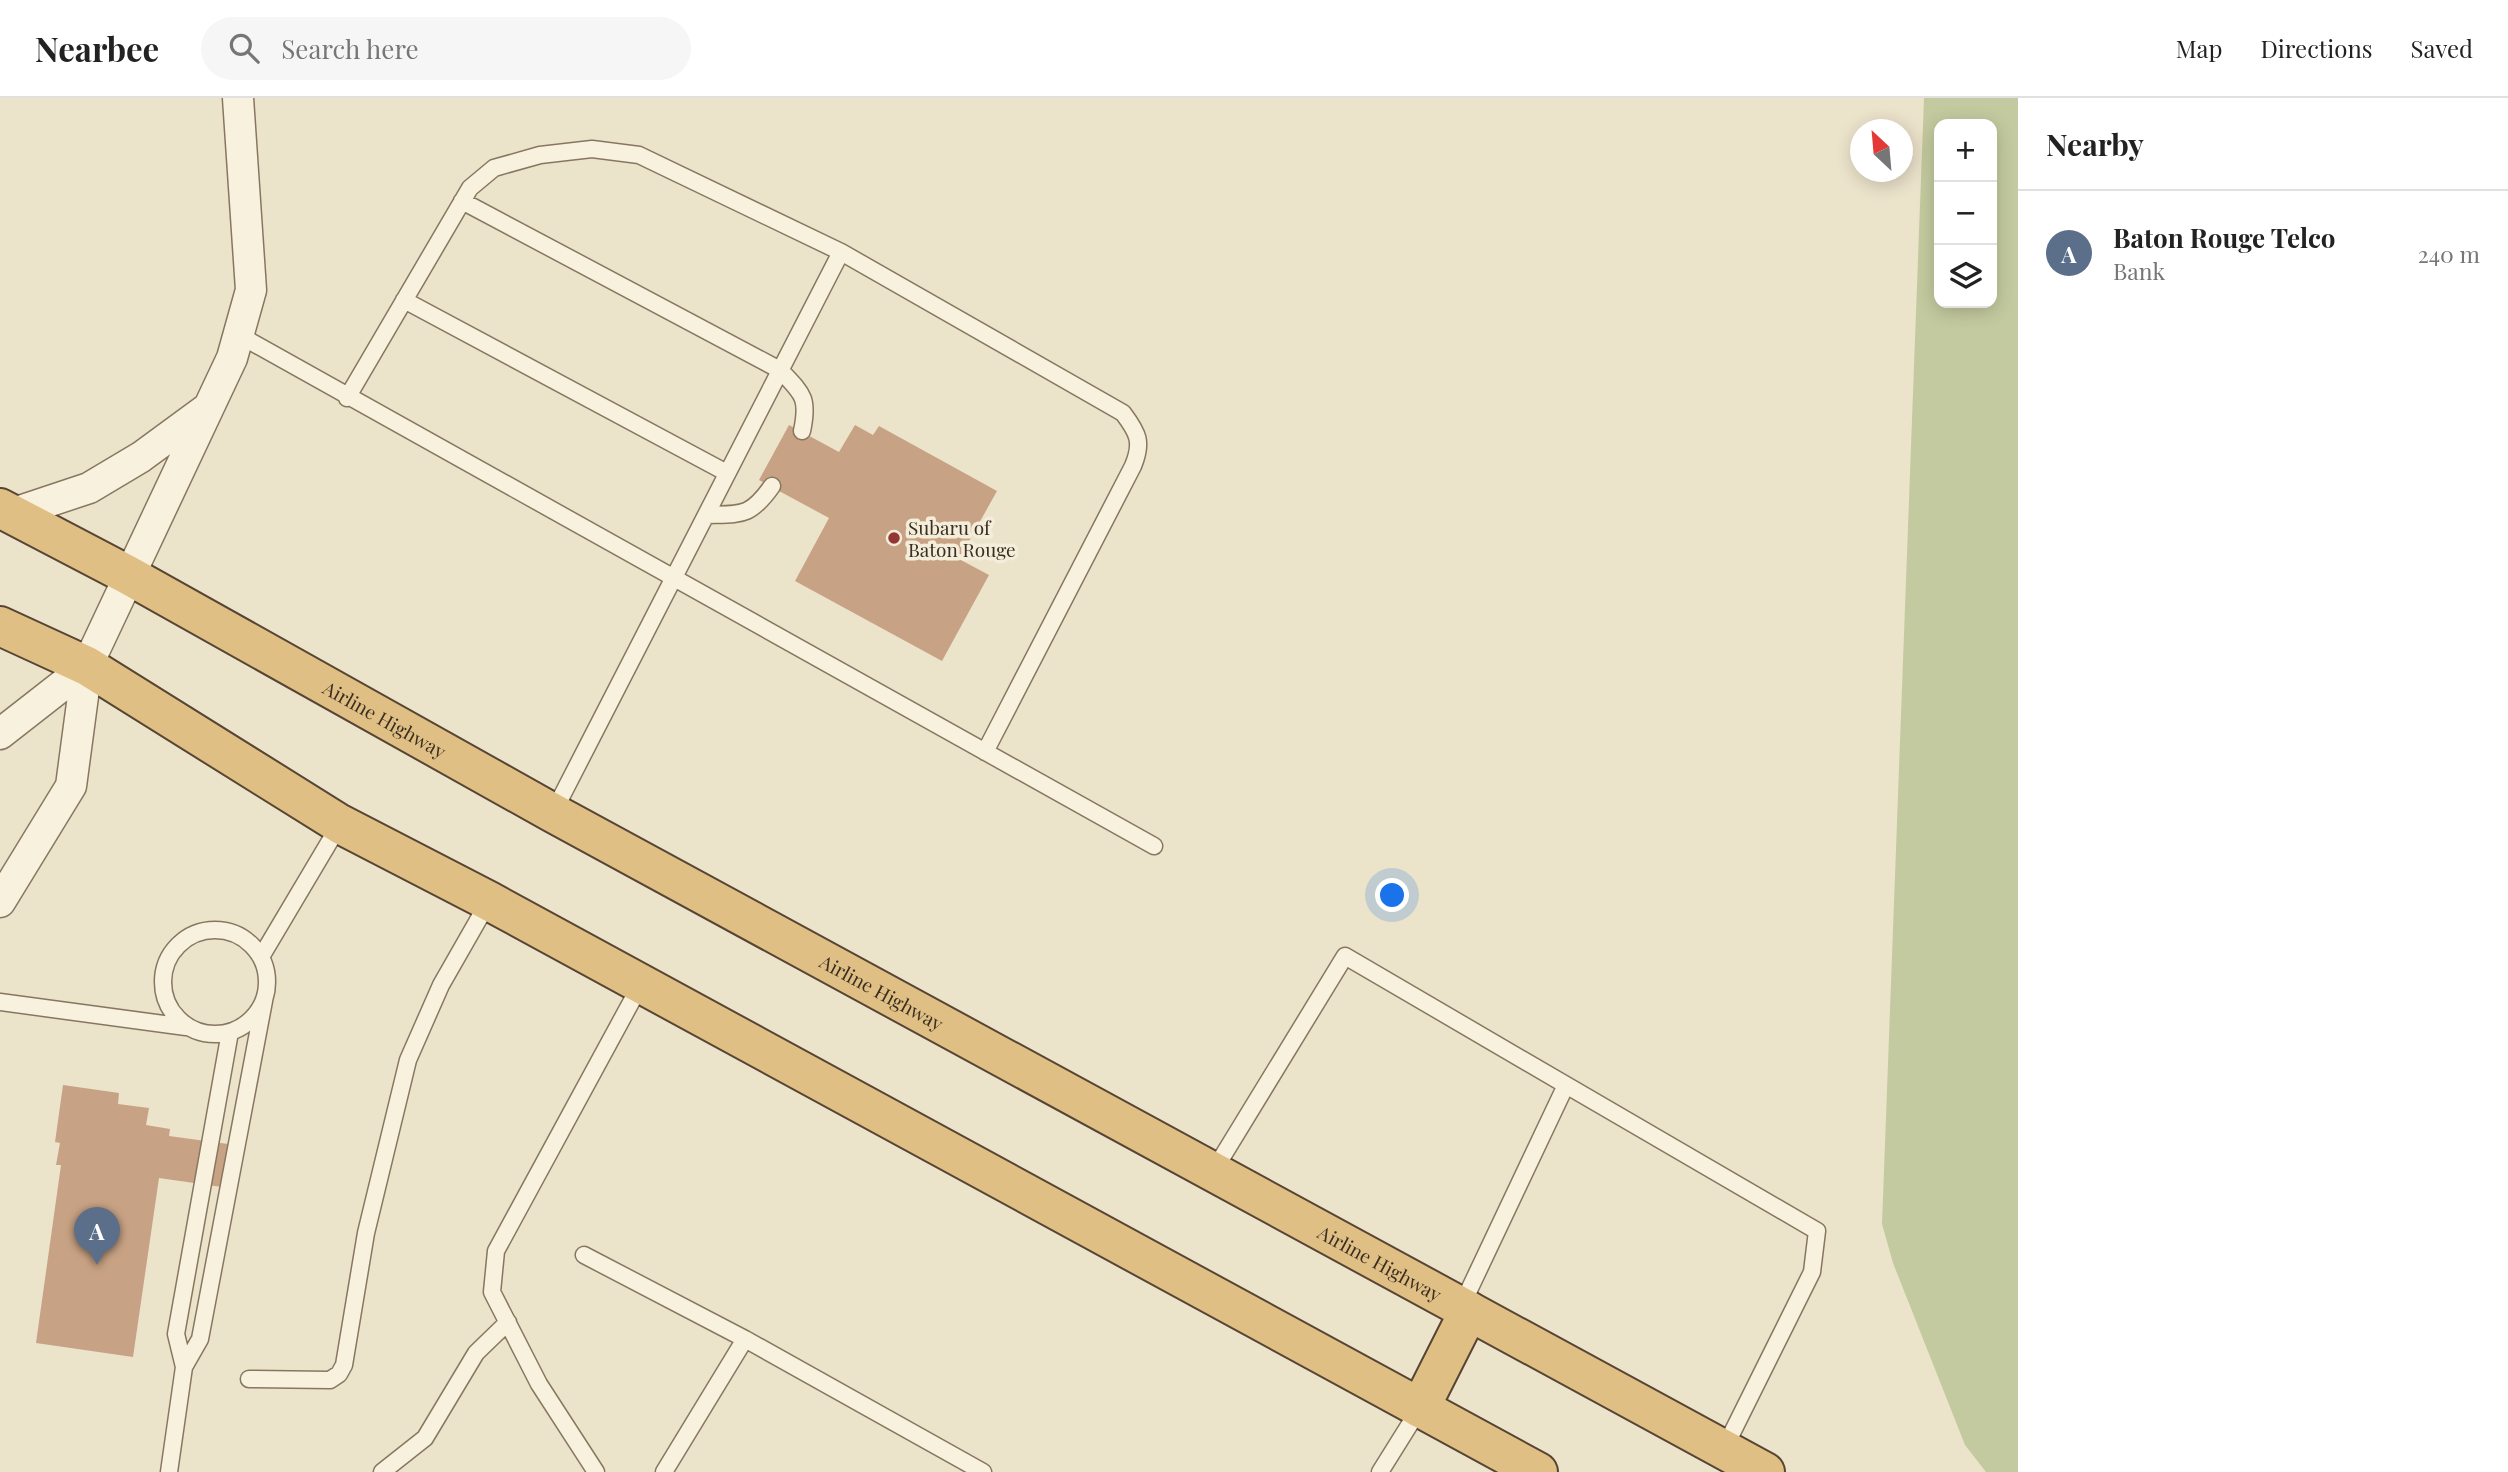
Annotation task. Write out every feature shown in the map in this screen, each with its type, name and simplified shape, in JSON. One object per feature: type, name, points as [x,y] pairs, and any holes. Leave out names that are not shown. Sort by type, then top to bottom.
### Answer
[{"type":"highway","name":"Airline Highway","points":[[5,511],[128,575],[553,813],[1765,1472]]},
{"type":"highway","points":[[0,626],[87,666],[341,824],[489,901],[1538,1472]]},
{"type":"highway","points":[[1420,1408],[1465,1309]]},
{"type":"street","points":[[0,902],[71,786],[87,666],[232,358],[239,335],[251,290],[238,98]]},
{"type":"street","points":[[5,511],[89,488],[141,457],[208,408]]},
{"type":"street","points":[[0,734],[87,666]]},
{"type":"lane","points":[[347,398],[470,188],[494,168],[540,155],[592,149],[639,155],[841,252],[1123,414],[1135,428],[1140,449],[1133,466],[985,752]]},
{"type":"lane","points":[[462,201],[780,370],[802,393],[807,408],[802,431]]},
{"type":"lane","points":[[553,813],[841,252]]},
{"type":"lane","points":[[404,300],[727,473]]},
{"type":"lane","points":[[239,335],[347,398],[1154,846]]},
{"type":"lane","points":[[707,515],[743,514],[757,507],[772,486]]},
{"type":"lane","points":[[261,957],[341,824]]},
{"type":"lane","points":[[249,1379],[330,1380],[340,1374],[344,1365],[366,1233],[408,1060],[440,985],[489,901]]},
{"type":"lane","points":[[184,1367],[200,1339],[264,1001],[267,972],[261,957],[251,944],[221,930],[189,936],[176,947],[166,962],[162,980],[164,998],[173,1014],[186,1027]]},
{"type":"lane","points":[[1213,1172],[1345,956],[1817,1231],[1812,1272],[1724,1450]]},
{"type":"lane","points":[[596,1472],[538,1384],[492,1292],[496,1251],[641,984]]},
{"type":"lane","points":[[0,1002],[186,1027],[203,1034],[230,1032],[254,1018],[264,1001]]},
{"type":"lane","points":[[169,1472],[174,1454],[184,1367],[176,1334],[230,1032]]},
{"type":"lane","points":[[1465,1309],[1566,1084]]},
{"type":"lane","points":[[584,1255],[745,1339],[984,1472]]},
{"type":"lane","points":[[382,1472],[425,1438],[476,1353],[508,1322]]},
{"type":"lane","points":[[664,1472],[745,1339]]},
{"type":"lane","points":[[1380,1472],[1420,1408]]},
{"type":"green space","points":[[1924,98],[2018,98],[2018,1472],[1986,1472],[1965,1445],[1893,1263],[1882,1224]]},
{"type":"building","name":"Subaru of Baton Rouge","points":[[789,425],[839,452],[855,425],[873,435],[879,426],[997,491],[959,559],[989,575],[942,661],[795,581],[829,518],[759,480]]},
{"type":"building","points":[[63,1085],[119,1093],[118,1104],[149,1108],[146,1125],[170,1129],[169,1136],[228,1144],[222,1187],[159,1178],[133,1357],[36,1343],[61,1165],[56,1165],[60,1143],[55,1142]]},
{"type":"place","name":"Subaru of Baton Rouge","points":[[894,538]]},
{"type":"place","name":"Baton Rouge Telco","points":[[97,1265]]}]
